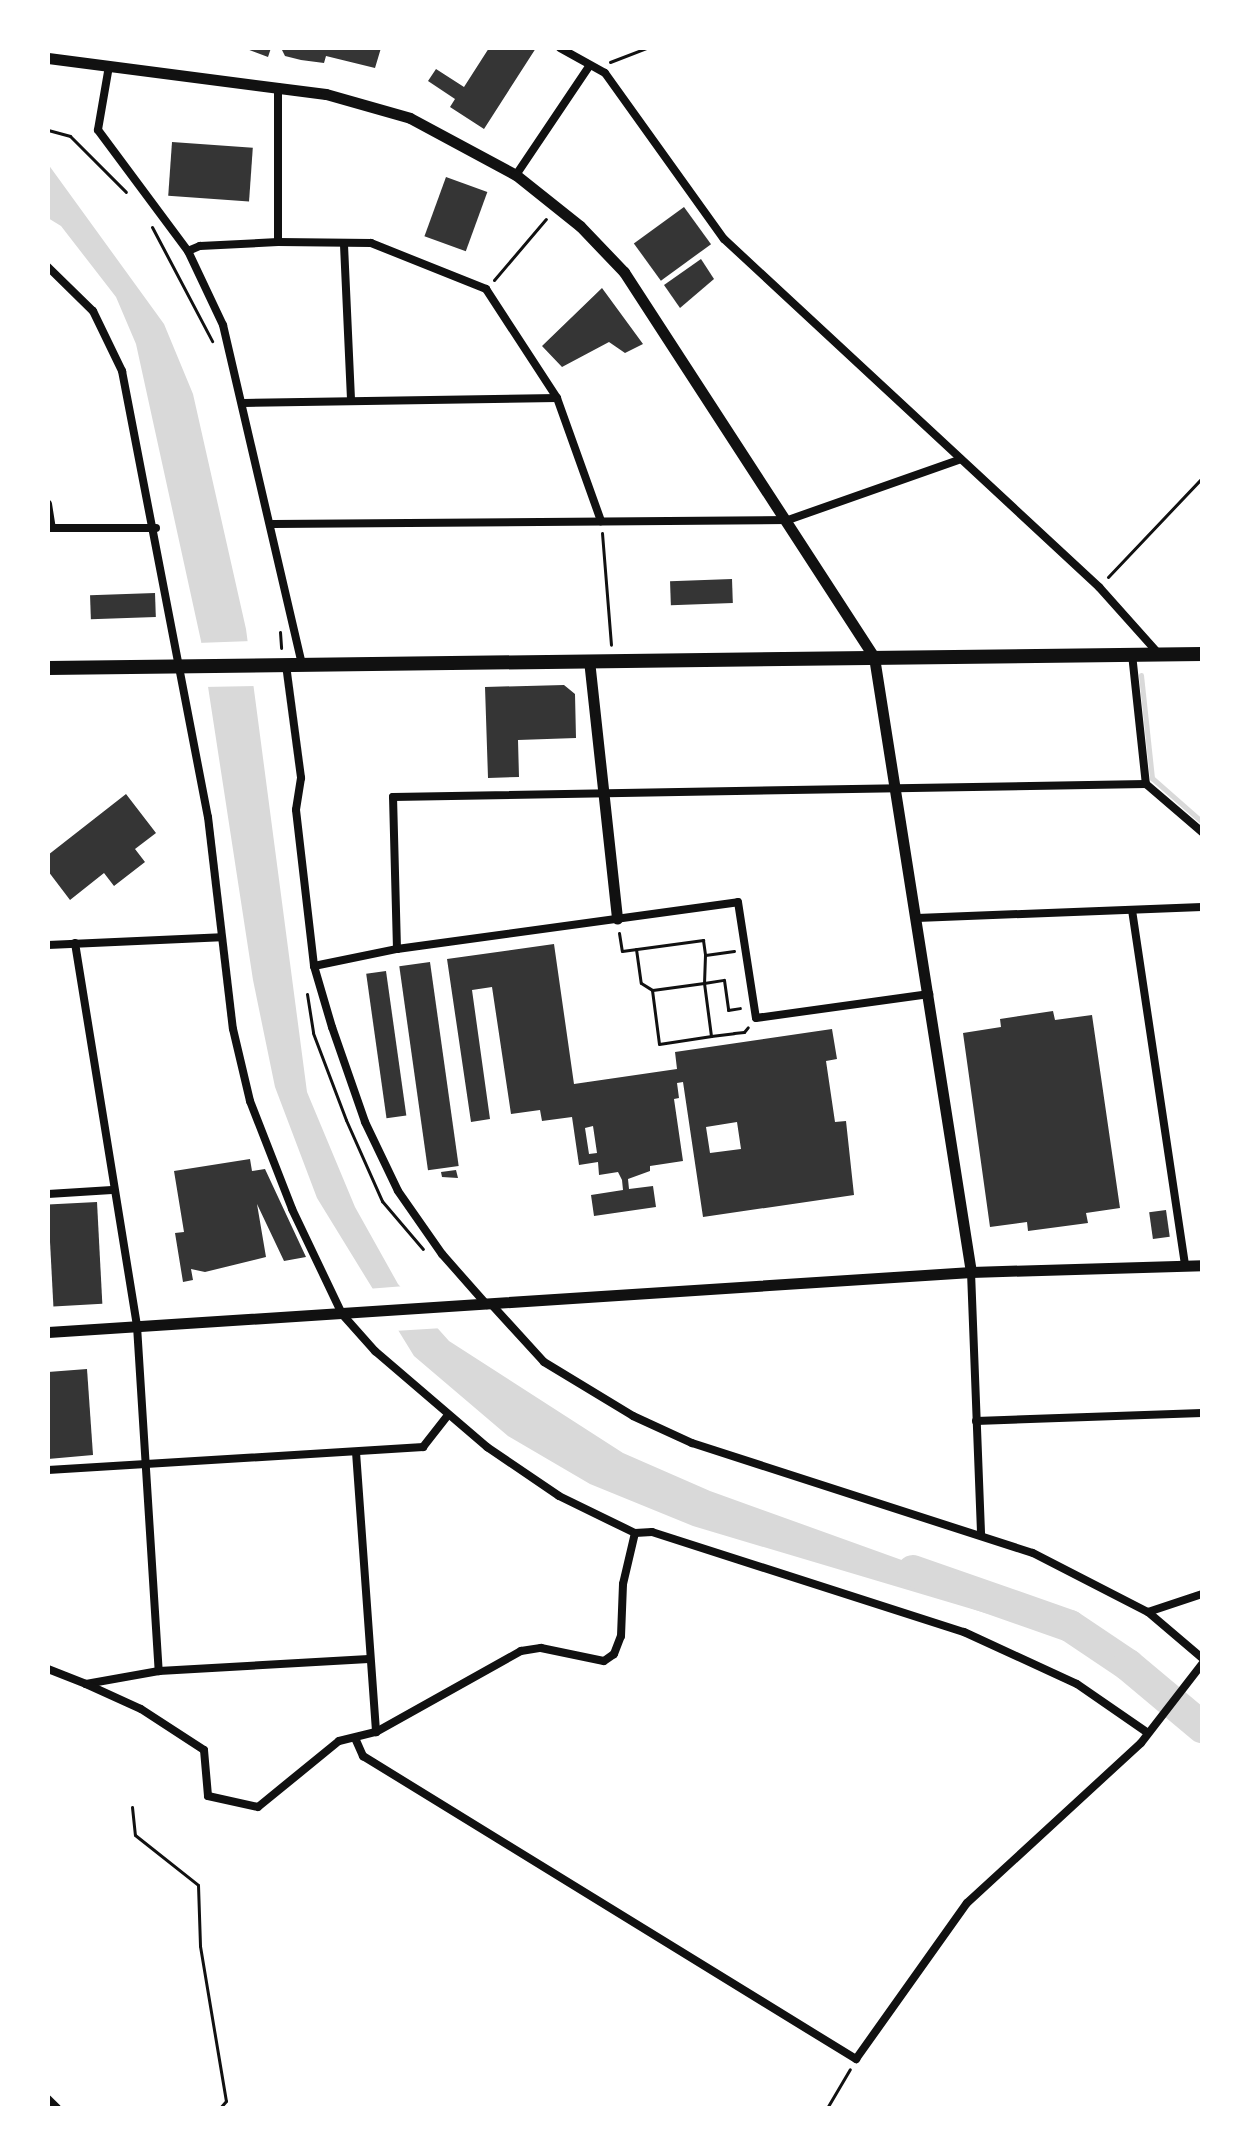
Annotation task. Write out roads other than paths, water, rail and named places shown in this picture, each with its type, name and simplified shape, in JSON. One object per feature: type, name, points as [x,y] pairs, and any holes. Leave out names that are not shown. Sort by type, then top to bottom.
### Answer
[{"type":"main road","points":[[48,668],[1202,654]]},
{"type":"street","points":[[560,48],[591,69],[605,73],[724,239],[1099,587],[1158,653]]},
{"type":"street","points":[[48,58],[278,87],[410,118],[516,175],[572,218],[624,272],[788,520],[874,657],[898,789],[971,1272],[981,1535]]},
{"type":"street","points":[[109,66],[98,130],[188,251],[223,325],[273,524],[302,664]]},
{"type":"street","points":[[516,175],[591,69]]},
{"type":"street","points":[[278,87],[278,242]]},
{"type":"street","points":[[188,251],[200,246],[278,242],[371,243],[486,289],[557,398],[601,521]]},
{"type":"street","points":[[344,245],[351,401]]},
{"type":"street","points":[[48,267],[93,311],[113,347],[186,666],[208,817],[221,937],[250,1101],[292,1209],[342,1314],[375,1351],[448,1415],[559,1496],[635,1533],[652,1532],[964,1632],[1077,1684],[1148,1733]]},
{"type":"street","points":[[244,403],[557,398]]},
{"type":"street","points":[[273,524],[788,520],[961,459]]},
{"type":"street","points":[[48,504],[50,528],[156,528]]},
{"type":"street","points":[[1132,654],[1146,784]]},
{"type":"street","points":[[589,660],[617,918]]},
{"type":"street","points":[[281,664],[301,778],[296,810],[314,966],[365,1122],[398,1191],[442,1254],[489,1305],[544,1362],[633,1416],[692,1443],[1033,1553],[1148,1612],[1202,1658]]},
{"type":"street","points":[[397,949],[393,797],[1146,784],[1202,832]]},
{"type":"street","points":[[314,966],[397,949],[738,902],[756,1018],[929,994]]},
{"type":"street","points":[[917,918],[1202,907]]},
{"type":"street","points":[[1132,910],[1185,1266]]},
{"type":"street","points":[[48,945],[221,937]]},
{"type":"street","points":[[75,943],[112,1190],[137,1326],[159,1671]]},
{"type":"street","points":[[48,1194],[112,1190]]},
{"type":"street","points":[[48,1332],[971,1272],[1202,1265]]},
{"type":"street","points":[[976,1421],[1202,1413]]},
{"type":"street","points":[[48,1470],[423,1447],[448,1415]]},
{"type":"street","points":[[356,1452],[376,1732]]},
{"type":"street","points":[[48,1669],[141,1709],[204,1750],[208,1796],[258,1807],[339,1741],[376,1732],[521,1651],[541,1648],[604,1661],[614,1654],[621,1636],[623,1584],[635,1533]]},
{"type":"street","points":[[1148,1612],[1202,1594]]},
{"type":"street","points":[[86,1684],[159,1671],[369,1659]]},
{"type":"street","points":[[355,1738],[363,1756],[856,2059],[967,1903],[1148,1733],[1199,1667]]},
{"type":"street","points":[[48,2099],[57,2108]]},
{"type":"waterway","points":[[1141,675],[1152,778],[1202,822]]},
{"type":"waterway","points":[[913,1571],[1070,1626],[1128,1665],[1202,1727]]}]
